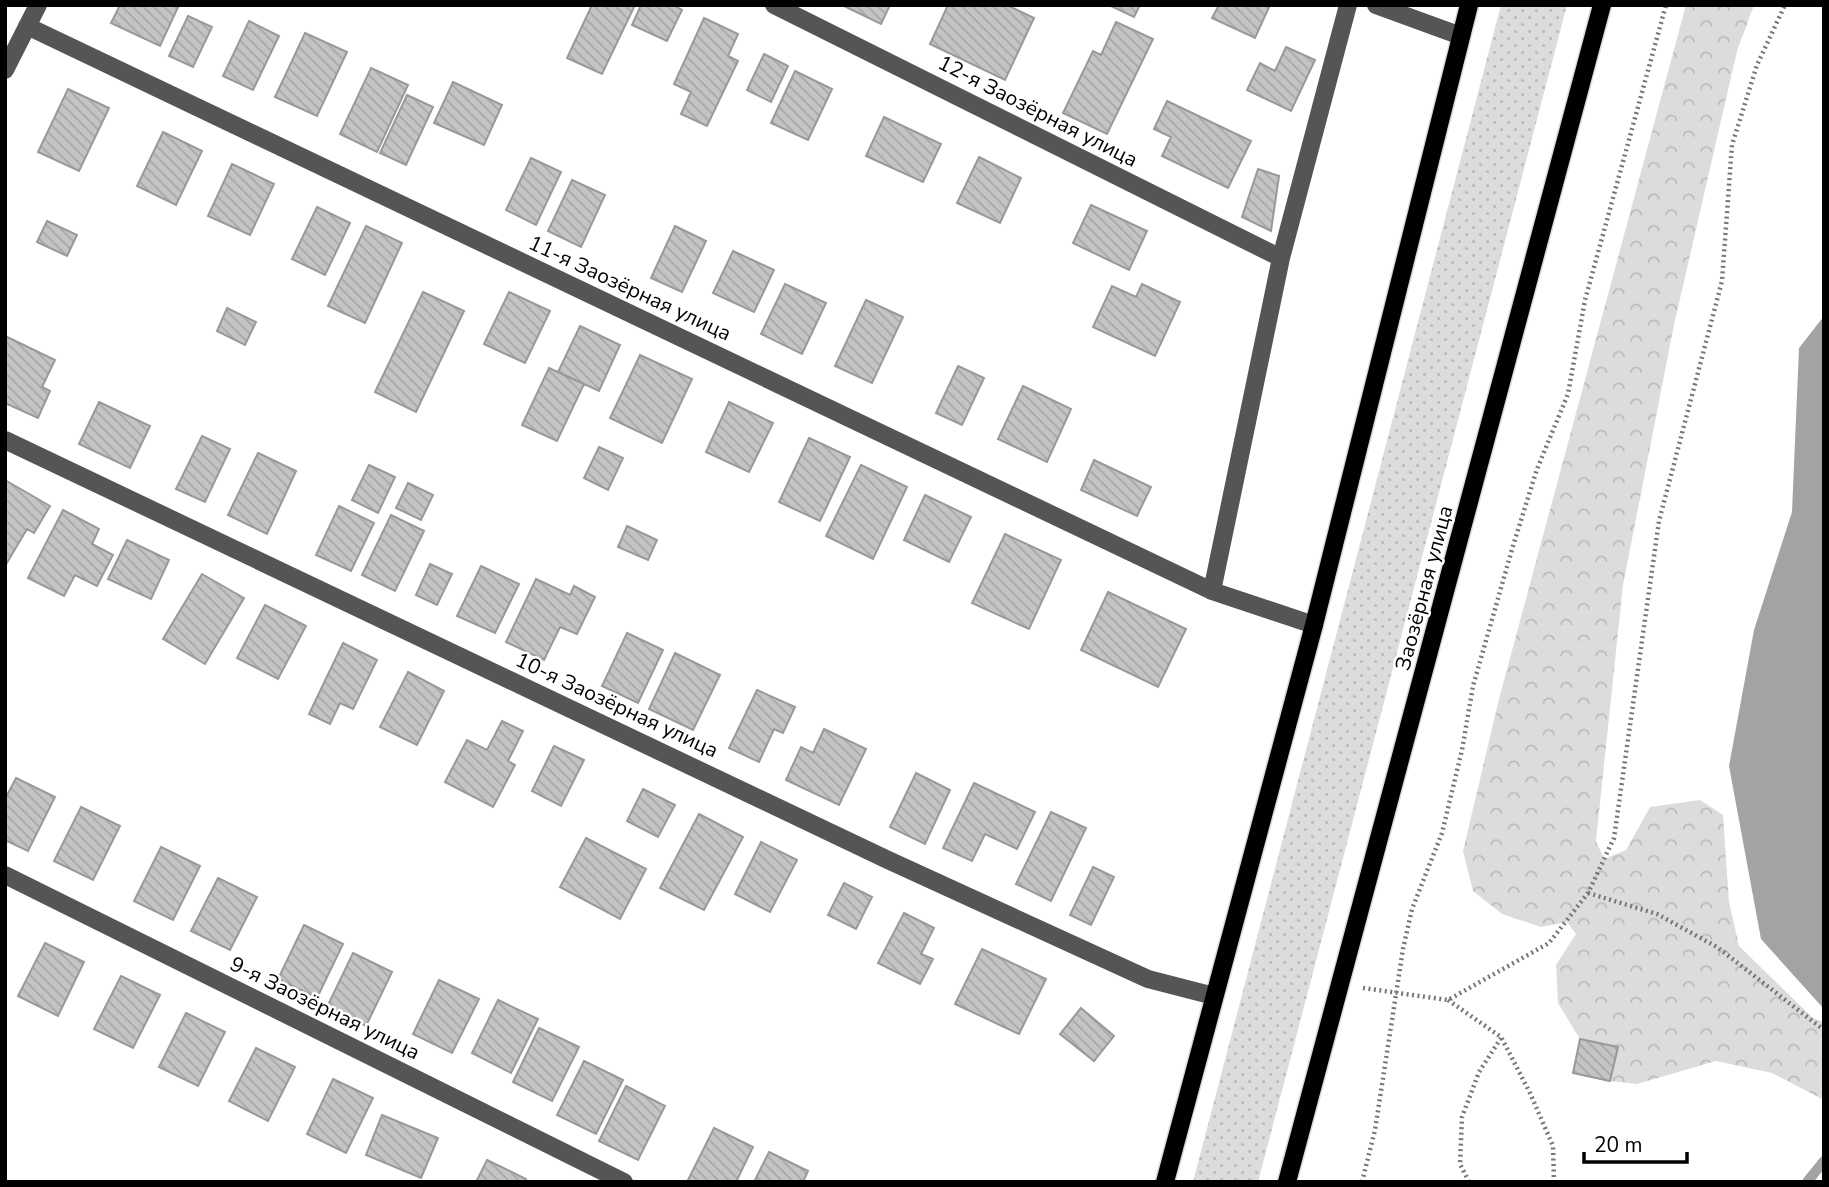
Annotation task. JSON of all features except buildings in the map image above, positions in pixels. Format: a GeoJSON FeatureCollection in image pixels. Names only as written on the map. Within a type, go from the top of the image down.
{"type":"FeatureCollection","features":[{"type":"Feature","properties":{"kind":"main road"},"geometry":{"type":"LineString","coordinates":[[1165,1182],[1314,625],[1469,5]]}},
{"type":"Feature","properties":{"kind":"main road","name":"Заозёрная улица"},"geometry":{"type":"LineString","coordinates":[[1287,1182],[1342,985],[1602,5]]}},
{"type":"Feature","properties":{"kind":"street"},"geometry":{"type":"LineString","coordinates":[[5,70],[38,5]]}},
{"type":"Feature","properties":{"kind":"street","name":"12-я Заозёрная улица"},"geometry":{"type":"LineString","coordinates":[[774,5],[1281,258]]}},
{"type":"Feature","properties":{"kind":"street"},"geometry":{"type":"LineString","coordinates":[[1212,591],[1281,258],[1348,5]]}},
{"type":"Feature","properties":{"kind":"street"},"geometry":{"type":"LineString","coordinates":[[1376,5],[1461,36]]}},
{"type":"Feature","properties":{"kind":"street","name":"11-я Заозёрная улица"},"geometry":{"type":"LineString","coordinates":[[27,26],[1212,591],[1314,625]]}},
{"type":"Feature","properties":{"kind":"street","name":"10-я Заозёрная улица"},"geometry":{"type":"LineString","coordinates":[[5,440],[888,860],[1148,978],[1214,996]]}},
{"type":"Feature","properties":{"kind":"street","name":"9-я Заозёрная улица"},"geometry":{"type":"LineString","coordinates":[[5,875],[624,1182]]}},
{"type":"Feature","properties":{"kind":"path"},"geometry":{"type":"LineString","coordinates":[[1362,1182],[1376,1130],[1403,949],[1412,909],[1442,833],[1474,686],[1513,546],[1537,469],[1567,394],[1586,300],[1666,5]]}},
{"type":"Feature","properties":{"kind":"path"},"geometry":{"type":"LineString","coordinates":[[1448,1000],[1549,943],[1588,893],[1614,838],[1659,521],[1722,281],[1732,145],[1757,65],[1785,5]]}},
{"type":"Feature","properties":{"kind":"path"},"geometry":{"type":"LineString","coordinates":[[1588,893],[1657,914],[1717,947],[1824,1030]]}},
{"type":"Feature","properties":{"kind":"path"},"geometry":{"type":"LineString","coordinates":[[1342,985],[1448,1000],[1501,1037],[1553,1146],[1555,1182]]}},
{"type":"Feature","properties":{"kind":"path"},"geometry":{"type":"LineString","coordinates":[[1469,1182],[1460,1164],[1462,1117],[1479,1072],[1501,1037]]}},
{"type":"Feature","properties":{"kind":"green space"},"geometry":{"type":"Polygon","coordinates":[[[1501,5],[1567,5],[1258,1182],[1193,1182],[1501,5]]]}},
{"type":"Feature","properties":{"kind":"green space"},"geometry":{"type":"Polygon","coordinates":[[[1686,5],[1754,5],[1737,51],[1674,325],[1623,585],[1596,841],[1604,859],[1626,850],[1650,807],[1700,800],[1723,815],[1729,902],[1739,946],[1813,1018],[1824,1022],[1824,1100],[1772,1073],[1716,1061],[1637,1084],[1610,1081],[1618,1047],[1580,1039],[1558,1003],[1556,965],[1576,934],[1567,922],[1541,927],[1502,914],[1473,891],[1463,851],[1499,699],[1686,5]]]}},
{"type":"Feature","properties":{"kind":"shaded area"},"geometry":{"type":"Polygon","coordinates":[[[1824,316],[1824,1009],[1761,939],[1729,766],[1754,630],[1792,512],[1799,348],[1824,316]]]}},
{"type":"Feature","properties":{"kind":"waterway"},"geometry":{"type":"LineString","coordinates":[[1807,1182],[1824,1161]]}}]}
